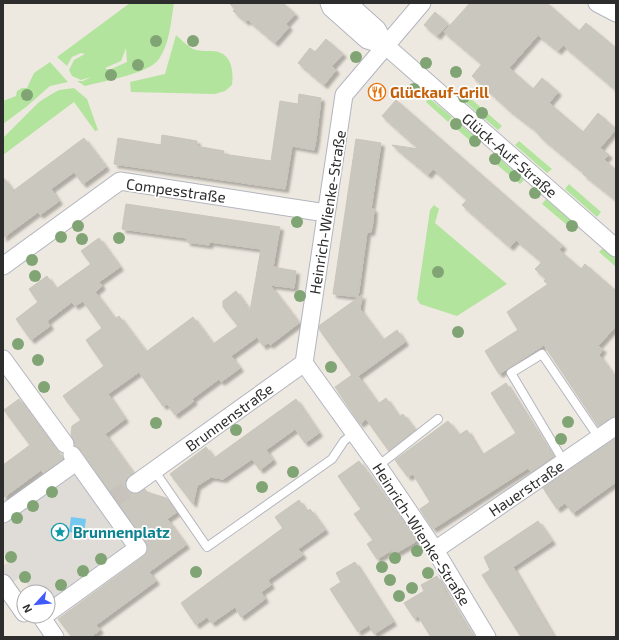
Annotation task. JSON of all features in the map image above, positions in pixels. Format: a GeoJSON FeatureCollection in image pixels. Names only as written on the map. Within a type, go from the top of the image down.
{"type":"FeatureCollection","features":[{"type":"Feature","properties":{"kind":"street","name":"Glück-Auf-Straße"},"geometry":{"type":"LineString","coordinates":[[329,3],[331,8],[367,40],[386,46]]}},
{"type":"Feature","properties":{"kind":"street","name":"Glück-Auf-Straße"},"geometry":{"type":"LineString","coordinates":[[348,3],[377,29],[386,46],[616,248]]}},
{"type":"Feature","properties":{"kind":"street","name":"Heinrich-Wienke-Straße"},"geometry":{"type":"LineString","coordinates":[[422,3],[344,95],[304,363],[378,466],[435,550],[487,637]]}},
{"type":"Feature","properties":{"kind":"street"},"geometry":{"type":"LineString","coordinates":[[596,3],[616,13]]}},
{"type":"Feature","properties":{"kind":"street","name":"Compesstraße"},"geometry":{"type":"LineString","coordinates":[[3,266],[120,181],[326,213]]}},
{"type":"Feature","properties":{"kind":"street"},"geometry":{"type":"LineString","coordinates":[[3,359],[71,454],[109,502],[138,548],[56,605]]}},
{"type":"Feature","properties":{"kind":"street","name":"Brunnenstraße"},"geometry":{"type":"LineString","coordinates":[[134,484],[304,363]]}},
{"type":"Feature","properties":{"kind":"street","name":"Hauerstraße"},"geometry":{"type":"LineString","coordinates":[[435,550],[616,426]]}},
{"type":"Feature","properties":{"kind":"street"},"geometry":{"type":"LineString","coordinates":[[3,514],[71,454]]}},
{"type":"Feature","properties":{"kind":"street"},"geometry":{"type":"LineString","coordinates":[[3,584],[16,602]]}},
{"type":"Feature","properties":{"kind":"street"},"geometry":{"type":"LineString","coordinates":[[46,624],[56,637]]}},
{"type":"Feature","properties":{"kind":"lane"},"geometry":{"type":"LineString","coordinates":[[564,462],[511,374],[542,354],[599,438]]}},
{"type":"Feature","properties":{"kind":"lane"},"geometry":{"type":"LineString","coordinates":[[378,466],[438,419]]}},
{"type":"Feature","properties":{"kind":"lane"},"geometry":{"type":"LineString","coordinates":[[154,470],[207,547],[332,459],[344,441],[354,433]]}},
{"type":"Feature","properties":{"kind":"green space"},"geometry":{"type":"Polygon","coordinates":[[[130,3],[174,3],[170,32],[166,46],[159,59],[146,69],[85,86],[77,81],[83,81],[91,77],[81,80],[72,76],[69,70],[74,60],[85,54],[81,53],[72,57],[67,66],[57,57],[130,3]],[[126,48],[121,61],[105,68],[109,70],[127,62],[126,48]]]}},
{"type":"Feature","properties":{"kind":"green space"},"geometry":{"type":"Polygon","coordinates":[[[176,35],[193,49],[223,54],[230,62],[232,67],[232,85],[225,91],[215,94],[131,92],[130,82],[165,74],[176,35]]]}},
{"type":"Feature","properties":{"kind":"green space"},"geometry":{"type":"Polygon","coordinates":[[[50,62],[68,82],[50,86],[26,107],[3,124],[3,101],[16,96],[17,91],[22,88],[27,88],[34,73],[50,62]]]}},
{"type":"Feature","properties":{"kind":"green space"},"geometry":{"type":"Polygon","coordinates":[[[74,88],[87,99],[98,130],[95,131],[74,102],[3,155],[3,138],[39,102],[59,90],[74,88]]]}},
{"type":"Feature","properties":{"kind":"green space"},"geometry":{"type":"Polygon","coordinates":[[[461,90],[502,126],[498,130],[457,95],[461,90]]]}},
{"type":"Feature","properties":{"kind":"green space"},"geometry":{"type":"Polygon","coordinates":[[[429,98],[452,117],[448,122],[426,102],[429,98]]]}},
{"type":"Feature","properties":{"kind":"green space"},"geometry":{"type":"Polygon","coordinates":[[[455,120],[479,140],[475,145],[451,124],[455,120]]]}},
{"type":"Feature","properties":{"kind":"green space"},"geometry":{"type":"Polygon","coordinates":[[[519,141],[552,169],[547,173],[515,145],[519,141]]]}},
{"type":"Feature","properties":{"kind":"green space"},"geometry":{"type":"Polygon","coordinates":[[[500,159],[524,180],[520,184],[496,164],[500,159]]]}},
{"type":"Feature","properties":{"kind":"green space"},"geometry":{"type":"Polygon","coordinates":[[[569,184],[601,212],[597,217],[565,189],[569,184]]]}},
{"type":"Feature","properties":{"kind":"green space"},"geometry":{"type":"Polygon","coordinates":[[[546,199],[578,227],[574,231],[542,204],[546,199]]]}},
{"type":"Feature","properties":{"kind":"green space"},"geometry":{"type":"Polygon","coordinates":[[[434,205],[439,209],[435,223],[507,284],[457,316],[420,304],[417,299],[430,210],[434,205]]]}},
{"type":"Feature","properties":{"kind":"green space"},"geometry":{"type":"Polygon","coordinates":[[[603,248],[616,259],[616,267],[599,252],[603,248]]]}},
{"type":"Feature","properties":{"kind":"shaded area","name":"Brunnenplatz"},"geometry":{"type":"Polygon","coordinates":[[[70,473],[76,474],[125,543],[124,549],[56,598],[56,584],[27,584],[21,576],[11,584],[3,573],[3,566],[10,561],[3,551],[3,521],[70,473]]]}},
{"type":"Feature","properties":{"kind":"water","name":"Brunnenplatz"},"geometry":{"type":"Polygon","coordinates":[[[71,517],[86,519],[84,534],[69,532],[71,517]]]}},
{"type":"Feature","properties":{"kind":"building"},"geometry":{"type":"Polygon","coordinates":[[[229,3],[283,3],[295,14],[286,24],[289,27],[275,43],[248,20],[246,22],[233,11],[235,9],[229,3]]]}},
{"type":"Feature","properties":{"kind":"building"},"geometry":{"type":"Polygon","coordinates":[[[470,3],[547,3],[579,31],[586,23],[616,48],[616,90],[563,45],[558,51],[538,35],[509,68],[533,89],[542,78],[558,92],[549,103],[583,132],[598,113],[616,129],[600,148],[609,155],[604,160],[616,170],[616,200],[583,174],[584,173],[542,138],[534,129],[508,109],[472,76],[482,64],[444,32],[470,3]]]}},
{"type":"Feature","properties":{"kind":"building"},"geometry":{"type":"Polygon","coordinates":[[[435,12],[448,24],[437,36],[424,25],[435,12]]]}},
{"type":"Feature","properties":{"kind":"building"},"geometry":{"type":"Polygon","coordinates":[[[326,39],[343,54],[332,66],[336,70],[324,85],[298,63],[310,48],[315,52],[326,39]]]}},
{"type":"Feature","properties":{"kind":"building"},"geometry":{"type":"Polygon","coordinates":[[[299,94],[321,98],[316,140],[314,150],[292,146],[285,189],[114,164],[118,138],[161,145],[162,135],[197,141],[196,146],[224,151],[223,154],[271,161],[280,101],[298,104],[299,94]]]}},
{"type":"Feature","properties":{"kind":"building"},"geometry":{"type":"Polygon","coordinates":[[[396,100],[563,246],[559,250],[581,269],[585,264],[616,291],[616,326],[598,346],[603,349],[599,355],[616,378],[616,416],[598,426],[544,345],[499,374],[485,351],[518,330],[507,312],[548,284],[544,281],[546,279],[535,269],[542,262],[516,240],[510,247],[462,205],[467,200],[433,169],[428,175],[392,145],[419,149],[382,116],[396,100]]]}},
{"type":"Feature","properties":{"kind":"building"},"geometry":{"type":"Polygon","coordinates":[[[84,138],[106,167],[83,184],[74,172],[51,189],[59,201],[40,215],[38,212],[3,238],[3,177],[13,191],[84,138]]]}},
{"type":"Feature","properties":{"kind":"building"},"geometry":{"type":"Polygon","coordinates":[[[356,139],[381,143],[371,209],[374,209],[373,221],[371,232],[367,232],[358,297],[333,294],[356,139]]]}},
{"type":"Feature","properties":{"kind":"building"},"geometry":{"type":"Polygon","coordinates":[[[126,204],[280,227],[273,267],[296,271],[294,288],[270,285],[299,323],[270,345],[268,343],[263,346],[257,337],[231,356],[240,368],[221,382],[219,379],[192,399],[194,401],[175,415],[167,404],[163,406],[139,372],[108,394],[125,419],[105,434],[133,473],[126,480],[127,489],[136,494],[145,489],[147,492],[166,498],[177,512],[167,519],[186,545],[149,572],[156,581],[96,625],[100,630],[91,637],[72,637],[58,619],[144,556],[148,547],[80,449],[75,446],[71,435],[72,426],[81,420],[63,396],[104,366],[86,340],[102,328],[83,301],[75,306],[72,302],[47,321],[50,326],[31,340],[16,319],[38,302],[29,289],[47,276],[56,289],[91,264],[81,251],[99,238],[120,267],[99,282],[102,286],[95,292],[115,319],[119,316],[146,352],[193,317],[213,344],[238,326],[223,307],[223,301],[236,291],[250,311],[261,249],[210,242],[209,245],[187,242],[187,238],[122,229],[126,204]]]}},
{"type":"Feature","properties":{"kind":"building"},"geometry":{"type":"Polygon","coordinates":[[[362,295],[360,309],[383,340],[397,330],[405,342],[358,376],[378,404],[386,398],[399,417],[403,414],[415,430],[389,451],[366,419],[360,424],[335,387],[352,375],[319,329],[320,325],[362,295]]]}},
{"type":"Feature","properties":{"kind":"building"},"geometry":{"type":"Polygon","coordinates":[[[506,383],[553,457],[531,472],[528,468],[433,529],[420,509],[430,502],[413,474],[408,477],[395,460],[448,421],[459,435],[467,430],[482,455],[516,433],[491,393],[506,383]]]}},
{"type":"Feature","properties":{"kind":"building"},"geometry":{"type":"Polygon","coordinates":[[[19,399],[63,459],[43,473],[41,470],[3,498],[3,465],[30,445],[4,410],[19,399]]]}},
{"type":"Feature","properties":{"kind":"building"},"geometry":{"type":"Polygon","coordinates":[[[296,399],[319,433],[305,443],[295,429],[266,450],[273,460],[260,470],[252,459],[223,479],[211,477],[197,486],[193,504],[170,474],[206,447],[214,458],[296,399]]]}},
{"type":"Feature","properties":{"kind":"building"},"geometry":{"type":"Polygon","coordinates":[[[616,438],[616,482],[573,513],[565,503],[557,509],[543,488],[616,438]]]}},
{"type":"Feature","properties":{"kind":"building"},"geometry":{"type":"Polygon","coordinates":[[[359,461],[416,540],[389,557],[394,549],[377,559],[367,544],[373,540],[354,514],[361,509],[338,476],[359,461]]]}},
{"type":"Feature","properties":{"kind":"building"},"geometry":{"type":"Polygon","coordinates":[[[299,500],[307,512],[310,509],[325,530],[298,549],[303,555],[268,580],[271,585],[261,592],[265,599],[241,617],[235,607],[212,623],[207,617],[196,625],[181,603],[283,528],[275,517],[299,500]]]}},
{"type":"Feature","properties":{"kind":"building"},"geometry":{"type":"Polygon","coordinates":[[[538,521],[552,541],[513,567],[554,637],[521,637],[482,575],[490,570],[484,557],[538,521]]]}},
{"type":"Feature","properties":{"kind":"building"},"geometry":{"type":"Polygon","coordinates":[[[355,562],[393,622],[374,634],[369,625],[358,632],[330,589],[341,582],[336,573],[355,562]]]}},
{"type":"Feature","properties":{"kind":"building"},"geometry":{"type":"Polygon","coordinates":[[[437,576],[473,637],[431,637],[418,616],[414,618],[404,603],[424,591],[421,585],[437,576]]]}},
{"type":"Feature","properties":{"kind":"tunnel"},"geometry":{"type":"LineString","coordinates":[[112,500],[135,484]]}},
{"type":"Feature","properties":{"kind":"place","name":"Glückauf-Grill"},"geometry":{"type":"Point","coordinates":[377,92]}},
{"type":"Feature","properties":{"kind":"place","name":"Brunnenplatz"},"geometry":{"type":"Point","coordinates":[60,532]}}]}
